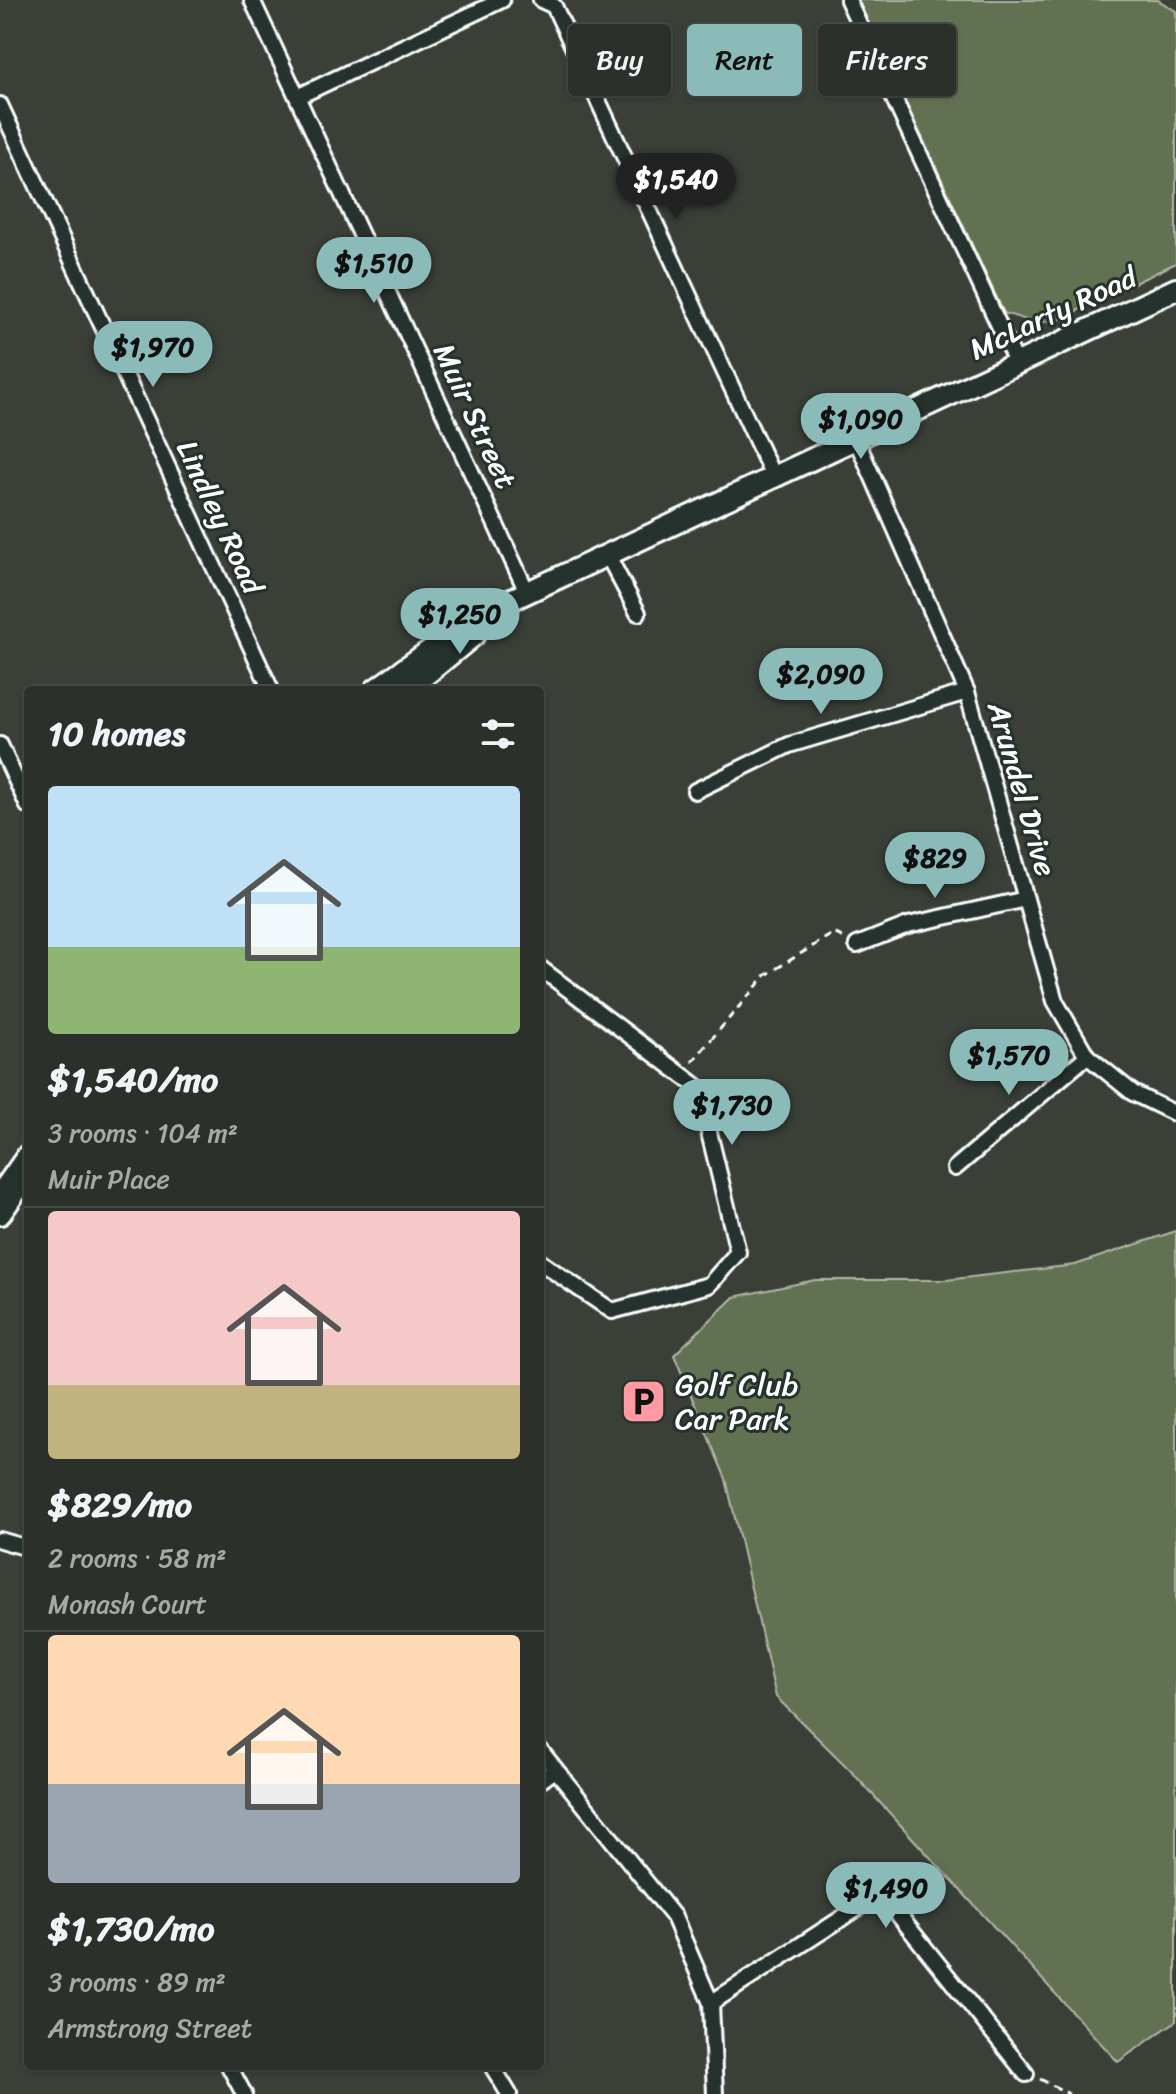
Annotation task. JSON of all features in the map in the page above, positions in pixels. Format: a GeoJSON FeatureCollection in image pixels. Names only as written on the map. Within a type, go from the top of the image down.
{"type":"FeatureCollection","features":[{"type":"Feature","properties":{"kind":"street","name":"Muir Street"},"geometry":{"type":"LineString","coordinates":[[252,0],[528,594]]}},
{"type":"Feature","properties":{"kind":"street"},"geometry":{"type":"LineString","coordinates":[[299,96],[502,0]]}},
{"type":"Feature","properties":{"kind":"street"},"geometry":{"type":"LineString","coordinates":[[541,0],[554,6],[774,478]]}},
{"type":"Feature","properties":{"kind":"street"},"geometry":{"type":"LineString","coordinates":[[848,0],[1016,362]]}},
{"type":"Feature","properties":{"kind":"street","name":"Lindley Road"},"geometry":{"type":"LineString","coordinates":[[0,105],[269,686]]}},
{"type":"Feature","properties":{"kind":"street","name":"McLarty Road"},"geometry":{"type":"LineString","coordinates":[[381,686],[481,614],[1176,289]]}},
{"type":"Feature","properties":{"kind":"street","name":"Arundel Drive"},"geometry":{"type":"LineString","coordinates":[[856,439],[967,692],[1055,1001],[1087,1056],[1133,1093],[1176,1114]]}},
{"type":"Feature","properties":{"kind":"street"},"geometry":{"type":"LineString","coordinates":[[607,554],[638,613]]}},
{"type":"Feature","properties":{"kind":"street","name":"McLarty Road"},"geometry":{"type":"LineString","coordinates":[[412,686],[528,594]]}},
{"type":"Feature","properties":{"kind":"street"},"geometry":{"type":"LineString","coordinates":[[695,791],[789,745],[967,692]]}},
{"type":"Feature","properties":{"kind":"street"},"geometry":{"type":"LineString","coordinates":[[0,745],[24,797]]}},
{"type":"Feature","properties":{"kind":"street"},"geometry":{"type":"LineString","coordinates":[[857,945],[908,925],[1026,899]]}},
{"type":"Feature","properties":{"kind":"street"},"geometry":{"type":"LineString","coordinates":[[544,971],[698,1087],[738,1252],[709,1285],[612,1311],[544,1265]]}},
{"type":"Feature","properties":{"kind":"street"},"geometry":{"type":"LineString","coordinates":[[955,1168],[1087,1056]]}},
{"type":"Feature","properties":{"kind":"street"},"geometry":{"type":"LineString","coordinates":[[0,1195],[24,1161]]}},
{"type":"Feature","properties":{"kind":"street"},"geometry":{"type":"LineString","coordinates":[[0,1214],[24,1180]]}},
{"type":"Feature","properties":{"kind":"street"},"geometry":{"type":"LineString","coordinates":[[0,1540],[24,1547]]}},
{"type":"Feature","properties":{"kind":"street"},"geometry":{"type":"LineString","coordinates":[[544,1755],[674,1917],[711,2003],[715,2094]]}},
{"type":"Feature","properties":{"kind":"street"},"geometry":{"type":"LineString","coordinates":[[544,1778],[555,1770]]}},
{"type":"Feature","properties":{"kind":"street"},"geometry":{"type":"LineString","coordinates":[[711,2003],[881,1893],[1026,2074]]}},
{"type":"Feature","properties":{"kind":"street"},"geometry":{"type":"LineString","coordinates":[[231,2070],[244,2094]]}},
{"type":"Feature","properties":{"kind":"street"},"geometry":{"type":"LineString","coordinates":[[494,2070],[509,2094]]}},
{"type":"Feature","properties":{"kind":"path"},"geometry":{"type":"LineString","coordinates":[[681,1074],[766,975],[834,933],[857,945]]}},
{"type":"Feature","properties":{"kind":"path"},"geometry":{"type":"LineString","coordinates":[[1026,2074],[1069,2094]]}},
{"type":"Feature","properties":{"kind":"green space"},"geometry":{"type":"Polygon","coordinates":[[[858,0],[1158,0],[1176,11],[1176,263],[1058,320],[1036,323],[1004,313],[903,96],[956,96],[956,24],[869,24],[858,0]]]}},
{"type":"Feature","properties":{"kind":"green space"},"geometry":{"type":"Polygon","coordinates":[[[1176,1231],[1176,2021],[1118,2062],[850,1770],[776,1697],[726,1479],[674,1355],[734,1297],[815,1280],[946,1280],[1075,1265],[1176,1231]]]}},
{"type":"Feature","properties":{"kind":"place","name":"Golf Club Car Park"},"geometry":{"type":"Point","coordinates":[644,1402]}}]}
